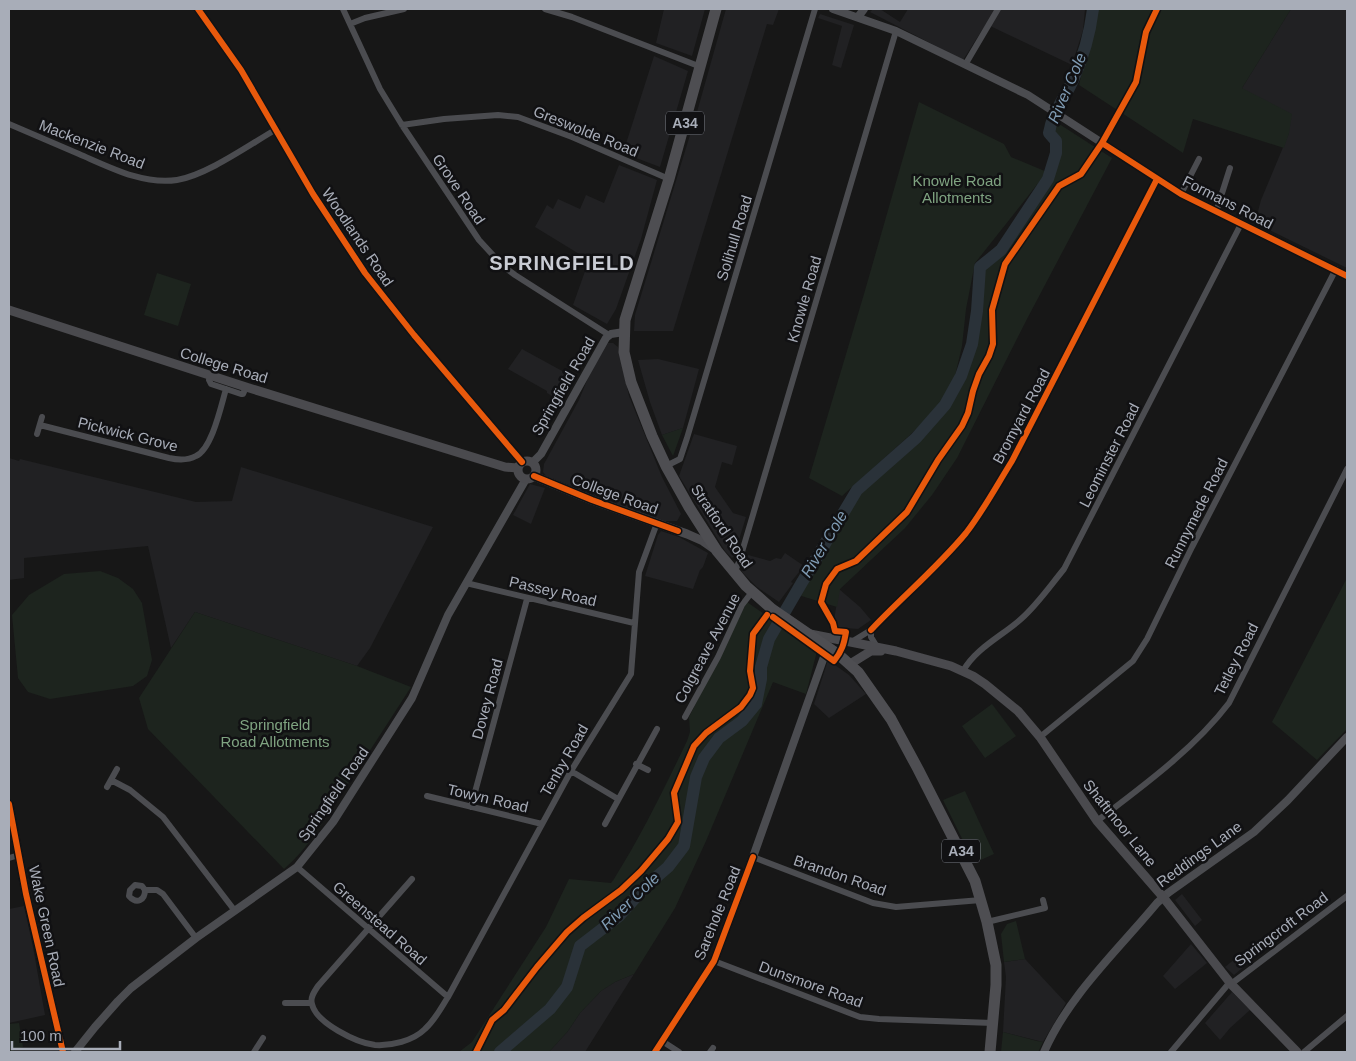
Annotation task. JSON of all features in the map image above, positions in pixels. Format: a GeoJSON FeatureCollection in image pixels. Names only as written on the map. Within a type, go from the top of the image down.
{"type":"FeatureCollection","features":[{"type":"Feature","properties":{"kind":"highway","name":"Stratford Road"},"geometry":{"type":"LineString","coordinates":[[716,9],[669,179],[625,320],[624,352],[631,382],[666,466],[717,551],[752,592],[791,623],[824,644],[858,672],[884,710],[918,769],[966,861],[975,881],[987,922],[996,964],[990,1052]]}},
{"type":"Feature","properties":{"kind":"main road","name":"College Road"},"geometry":{"type":"LineString","coordinates":[[9,310],[246,387],[505,467],[520,465]]}},
{"type":"Feature","properties":{"kind":"main road"},"geometry":{"type":"LineString","coordinates":[[528,461],[533,462],[536,470],[530,478],[519,474],[520,465],[528,461]]}},
{"type":"Feature","properties":{"kind":"main road","name":"College Road"},"geometry":{"type":"LineString","coordinates":[[530,478],[657,523],[703,541],[717,551]]}},
{"type":"Feature","properties":{"kind":"main road","name":"Shaftmoor Lane"},"geometry":{"type":"LineString","coordinates":[[806,633],[854,641],[928,658],[963,671],[985,684],[1018,711],[1040,737],[1097,821],[1163,897],[1231,983],[1297,1052]]}},
{"type":"Feature","properties":{"kind":"main road","name":"Shaftmoor Lane"},"geometry":{"type":"LineString","coordinates":[[850,664],[870,651],[896,651]]}},
{"type":"Feature","properties":{"kind":"street","name":"Woodlands Road"},"geometry":{"type":"LineString","coordinates":[[198,9],[241,70],[313,194],[365,273],[520,465]]}},
{"type":"Feature","properties":{"kind":"street","name":"Grove Road"},"geometry":{"type":"LineString","coordinates":[[343,9],[380,89],[479,240],[515,276],[609,335]]}},
{"type":"Feature","properties":{"kind":"street"},"geometry":{"type":"LineString","coordinates":[[350,24],[365,18],[404,9]]}},
{"type":"Feature","properties":{"kind":"street"},"geometry":{"type":"LineString","coordinates":[[545,9],[701,67]]}},
{"type":"Feature","properties":{"kind":"street","name":"Solihull Road"},"geometry":{"type":"LineString","coordinates":[[666,466],[680,459],[687,438],[815,9]]}},
{"type":"Feature","properties":{"kind":"street","name":"Formans Road"},"geometry":{"type":"LineString","coordinates":[[833,9],[896,31],[1028,95],[1181,194],[1347,276]]}},
{"type":"Feature","properties":{"kind":"street"},"geometry":{"type":"LineString","coordinates":[[858,17],[864,9]]}},
{"type":"Feature","properties":{"kind":"street"},"geometry":{"type":"LineString","coordinates":[[965,65],[998,9]]}},
{"type":"Feature","properties":{"kind":"street","name":"Knowle Road"},"geometry":{"type":"LineString","coordinates":[[734,573],[739,562],[896,31]]}},
{"type":"Feature","properties":{"kind":"street","name":"Greswolde Road"},"geometry":{"type":"LineString","coordinates":[[402,125],[498,114],[518,117],[572,137],[669,179]]}},
{"type":"Feature","properties":{"kind":"street","name":"Mackenzie Road"},"geometry":{"type":"LineString","coordinates":[[9,124],[116,170],[137,177],[157,180],[177,180],[199,172],[234,155],[276,130]]}},
{"type":"Feature","properties":{"kind":"street","name":"Formans Road"},"geometry":{"type":"LineString","coordinates":[[1181,194],[1199,159]]}},
{"type":"Feature","properties":{"kind":"street"},"geometry":{"type":"LineString","coordinates":[[1216,212],[1230,168]]}},
{"type":"Feature","properties":{"kind":"street","name":"Bromyard Road"},"geometry":{"type":"LineString","coordinates":[[854,641],[871,630],[946,555],[966,532],[984,506],[1012,461],[1157,179]]}},
{"type":"Feature","properties":{"kind":"street","name":"Leominster Road"},"geometry":{"type":"LineString","coordinates":[[963,671],[973,657],[1020,620],[1064,569],[1241,224]]}},
{"type":"Feature","properties":{"kind":"street","name":"Runnymede Road"},"geometry":{"type":"LineString","coordinates":[[1040,737],[1133,661],[1138,654],[1336,269]]}},
{"type":"Feature","properties":{"kind":"street","name":"Springfield Road"},"geometry":{"type":"LineString","coordinates":[[533,462],[541,454],[609,335],[624,332]]}},
{"type":"Feature","properties":{"kind":"street"},"geometry":{"type":"LineString","coordinates":[[210,375],[209,383],[226,389],[243,394],[246,387]]}},
{"type":"Feature","properties":{"kind":"street","name":"Pickwick Grove"},"geometry":{"type":"LineString","coordinates":[[40,425],[169,458],[189,459],[200,454],[208,443],[226,389]]}},
{"type":"Feature","properties":{"kind":"street"},"geometry":{"type":"LineString","coordinates":[[37,434],[42,416]]}},
{"type":"Feature","properties":{"kind":"street","name":"Tetley Road"},"geometry":{"type":"LineString","coordinates":[[1097,821],[1130,797],[1163,768],[1215,721],[1229,703],[1347,469]]}},
{"type":"Feature","properties":{"kind":"street","name":"Springfield Road"},"geometry":{"type":"LineString","coordinates":[[75,1052],[131,988],[196,938],[297,867],[333,822],[412,698],[437,638],[466,583],[530,478]]}},
{"type":"Feature","properties":{"kind":"street","name":"Tenby Road"},"geometry":{"type":"LineString","coordinates":[[312,1003],[318,1016],[350,1039],[385,1045],[408,1039],[425,1030],[436,1017],[571,771],[631,674],[639,572],[657,523]]}},
{"type":"Feature","properties":{"kind":"street","name":"Passey Road"},"geometry":{"type":"LineString","coordinates":[[466,583],[634,623]]}},
{"type":"Feature","properties":{"kind":"street","name":"Colgreave Avenue"},"geometry":{"type":"LineString","coordinates":[[685,717],[718,657],[742,605],[752,592]]}},
{"type":"Feature","properties":{"kind":"street","name":"Dovey Road"},"geometry":{"type":"LineString","coordinates":[[471,807],[527,599]]}},
{"type":"Feature","properties":{"kind":"street"},"geometry":{"type":"LineString","coordinates":[[871,630],[871,637],[877,647]]}},
{"type":"Feature","properties":{"kind":"street","name":"Sarehole Road"},"geometry":{"type":"LineString","coordinates":[[655,1052],[714,961],[825,654],[824,644]]}},
{"type":"Feature","properties":{"kind":"street"},"geometry":{"type":"LineString","coordinates":[[604,824],[657,729]]}},
{"type":"Feature","properties":{"kind":"street","name":"Reddings Lane"},"geometry":{"type":"LineString","coordinates":[[1044,1052],[1056,1028],[1085,988],[1163,897],[1254,832],[1288,800],[1347,737]]}},
{"type":"Feature","properties":{"kind":"street"},"geometry":{"type":"LineString","coordinates":[[636,764],[648,770]]}},
{"type":"Feature","properties":{"kind":"street"},"geometry":{"type":"LineString","coordinates":[[107,787],[117,769]]}},
{"type":"Feature","properties":{"kind":"street"},"geometry":{"type":"LineString","coordinates":[[571,771],[618,799]]}},
{"type":"Feature","properties":{"kind":"street"},"geometry":{"type":"LineString","coordinates":[[111,780],[130,790],[163,817],[235,911]]}},
{"type":"Feature","properties":{"kind":"street","name":"Towyn Road"},"geometry":{"type":"LineString","coordinates":[[427,796],[542,824]]}},
{"type":"Feature","properties":{"kind":"street","name":"Wake Green Road"},"geometry":{"type":"LineString","coordinates":[[9,804],[26,894],[63,1052]]}},
{"type":"Feature","properties":{"kind":"street"},"geometry":{"type":"LineString","coordinates":[[9,858],[19,856]]}},
{"type":"Feature","properties":{"kind":"street","name":"Brandon Road"},"geometry":{"type":"LineString","coordinates":[[753,857],[873,903],[896,907],[980,900]]}},
{"type":"Feature","properties":{"kind":"street","name":"Greenstead Road"},"geometry":{"type":"LineString","coordinates":[[297,867],[448,997]]}},
{"type":"Feature","properties":{"kind":"street"},"geometry":{"type":"LineString","coordinates":[[285,1003],[312,1003],[314,991],[412,879]]}},
{"type":"Feature","properties":{"kind":"street"},"geometry":{"type":"LineString","coordinates":[[145,890],[157,890],[163,894],[196,938]]}},
{"type":"Feature","properties":{"kind":"street","name":"Springcroft Road"},"geometry":{"type":"LineString","coordinates":[[1171,1052],[1231,983],[1347,896]]}},
{"type":"Feature","properties":{"kind":"street"},"geometry":{"type":"LineString","coordinates":[[987,922],[1045,908],[1043,900]]}},
{"type":"Feature","properties":{"kind":"street","name":"Dunsmore Road"},"geometry":{"type":"LineString","coordinates":[[714,961],[860,1017],[993,1023]]}},
{"type":"Feature","properties":{"kind":"street"},"geometry":{"type":"LineString","coordinates":[[1304,1052],[1347,1016]]}},
{"type":"Feature","properties":{"kind":"street"},"geometry":{"type":"LineString","coordinates":[[254,1052],[263,1038]]}},
{"type":"Feature","properties":{"kind":"street"},"geometry":{"type":"LineString","coordinates":[[662,1041],[679,1052]]}},
{"type":"Feature","properties":{"kind":"shaded area"},"geometry":{"type":"Polygon","coordinates":[[[664,9],[705,9],[692,56],[656,43],[664,9]]]}},
{"type":"Feature","properties":{"kind":"shaded area"},"geometry":{"type":"Polygon","coordinates":[[[726,9],[779,9],[773,25],[767,24],[673,331],[634,331],[635,315],[697,112],[726,9]]]}},
{"type":"Feature","properties":{"kind":"shaded area"},"geometry":{"type":"Polygon","coordinates":[[[873,9],[880,9],[900,22],[908,9],[1085,9],[1083,30],[1072,65],[986,24],[963,60],[870,12],[873,9]]]}},
{"type":"Feature","properties":{"kind":"shaded area"},"geometry":{"type":"Polygon","coordinates":[[[1291,9],[1347,9],[1347,268],[1255,223],[1261,200],[1289,133],[1242,88],[1291,9]]]}},
{"type":"Feature","properties":{"kind":"shaded area"},"geometry":{"type":"Polygon","coordinates":[[[820,14],[854,25],[841,68],[832,65],[842,26],[818,18],[820,14]]]}},
{"type":"Feature","properties":{"kind":"shaded area"},"geometry":{"type":"Polygon","coordinates":[[[654,56],[688,71],[660,167],[623,153],[654,56]]]}},
{"type":"Feature","properties":{"kind":"shaded area"},"geometry":{"type":"Polygon","coordinates":[[[619,165],[657,180],[641,239],[616,309],[607,324],[573,305],[589,260],[535,227],[547,205],[553,209],[558,199],[580,209],[586,195],[604,203],[619,165]]]}},
{"type":"Feature","properties":{"kind":"shaded area"},"geometry":{"type":"Polygon","coordinates":[[[608,343],[613,343],[618,347],[629,396],[662,477],[681,514],[677,521],[660,521],[546,476],[543,472],[544,464],[579,400],[590,373],[608,343]]]}},
{"type":"Feature","properties":{"kind":"shaded area"},"geometry":{"type":"Polygon","coordinates":[[[522,349],[575,378],[562,402],[547,393],[547,391],[508,369],[522,349]]]}},
{"type":"Feature","properties":{"kind":"shaded area"},"geometry":{"type":"Polygon","coordinates":[[[658,359],[699,369],[683,428],[662,435],[638,360],[658,359]]]}},
{"type":"Feature","properties":{"kind":"shaded area"},"geometry":{"type":"Polygon","coordinates":[[[694,434],[737,446],[732,465],[722,462],[715,487],[733,513],[746,517],[732,558],[725,551],[679,476],[694,434]]]}},
{"type":"Feature","properties":{"kind":"shaded area"},"geometry":{"type":"Polygon","coordinates":[[[9,458],[19,461],[20,459],[196,502],[232,501],[241,467],[433,527],[370,648],[357,666],[195,612],[171,648],[148,546],[24,558],[24,578],[9,580],[9,458]]]}},
{"type":"Feature","properties":{"kind":"shaded area"},"geometry":{"type":"Polygon","coordinates":[[[530,484],[545,488],[531,524],[513,515],[530,484]]]}},
{"type":"Feature","properties":{"kind":"shaded area"},"geometry":{"type":"Polygon","coordinates":[[[661,531],[679,537],[708,553],[693,589],[645,576],[661,531]]]}},
{"type":"Feature","properties":{"kind":"shaded area"},"geometry":{"type":"Polygon","coordinates":[[[785,553],[804,566],[791,582],[793,583],[779,602],[757,587],[742,572],[748,555],[770,561],[776,558],[781,559],[785,553]]]}},
{"type":"Feature","properties":{"kind":"shaded area"},"geometry":{"type":"Polygon","coordinates":[[[839,589],[860,607],[871,620],[858,629],[833,627],[839,589]]]}},
{"type":"Feature","properties":{"kind":"shaded area"},"geometry":{"type":"Polygon","coordinates":[[[828,660],[849,675],[866,694],[829,718],[814,704],[828,660]]]}},
{"type":"Feature","properties":{"kind":"shaded area"},"geometry":{"type":"Polygon","coordinates":[[[1182,894],[1202,920],[1195,926],[1175,900],[1182,894]]]}},
{"type":"Feature","properties":{"kind":"shaded area"},"geometry":{"type":"Polygon","coordinates":[[[24,906],[45,1015],[9,1023],[9,909],[24,906]]]}},
{"type":"Feature","properties":{"kind":"shaded area"},"geometry":{"type":"Polygon","coordinates":[[[1258,940],[1265,949],[1234,975],[1225,967],[1258,940]]]}},
{"type":"Feature","properties":{"kind":"shaded area"},"geometry":{"type":"Polygon","coordinates":[[[1191,944],[1207,963],[1175,989],[1163,976],[1191,944]]]}},
{"type":"Feature","properties":{"kind":"shaded area"},"geometry":{"type":"Polygon","coordinates":[[[1025,959],[1066,1003],[1043,1042],[1003,1032],[1006,977],[1004,962],[1025,959]]]}},
{"type":"Feature","properties":{"kind":"shaded area"},"geometry":{"type":"Polygon","coordinates":[[[634,974],[585,1052],[549,1052],[568,1031],[580,1013],[601,991],[615,982],[634,974]]]}},
{"type":"Feature","properties":{"kind":"shaded area"},"geometry":{"type":"Polygon","coordinates":[[[1232,992],[1250,1010],[1220,1040],[1205,1023],[1232,992]]]}},
{"type":"Feature","properties":{"kind":"green space"},"geometry":{"type":"Polygon","coordinates":[[[1094,9],[1291,9],[1242,88],[1292,114],[1284,148],[1193,119],[1183,153],[1079,85],[1091,34],[1094,9]]]}},
{"type":"Feature","properties":{"kind":"green space","name":"Knowle Road Allotments"},"geometry":{"type":"Polygon","coordinates":[[[919,102],[1004,144],[1011,157],[1047,172],[975,263],[966,309],[962,346],[955,376],[941,404],[910,435],[842,496],[809,478],[919,102]]]}},
{"type":"Feature","properties":{"kind":"green space"},"geometry":{"type":"Polygon","coordinates":[[[1051,121],[1056,122],[1112,158],[1027,319],[957,458],[932,495],[905,528],[840,589],[837,607],[795,594],[857,490],[916,438],[945,405],[961,376],[972,344],[977,311],[980,267],[1001,250],[1048,179],[1056,153],[1056,141],[1049,133],[1051,121]]]}},
{"type":"Feature","properties":{"kind":"green space"},"geometry":{"type":"Polygon","coordinates":[[[157,273],[191,284],[178,326],[144,315],[157,273]]]}},
{"type":"Feature","properties":{"kind":"green space"},"geometry":{"type":"Polygon","coordinates":[[[683,428],[673,456],[662,435],[683,428]]]}},
{"type":"Feature","properties":{"kind":"green space"},"geometry":{"type":"Polygon","coordinates":[[[100,571],[118,578],[133,589],[142,603],[152,660],[147,676],[133,686],[50,699],[28,692],[18,678],[12,615],[29,595],[64,574],[100,571]]]}},
{"type":"Feature","properties":{"kind":"green space"},"geometry":{"type":"Polygon","coordinates":[[[1347,578],[1347,729],[1317,760],[1272,722],[1347,578]]]}},
{"type":"Feature","properties":{"kind":"green space"},"geometry":{"type":"Polygon","coordinates":[[[747,602],[817,651],[806,694],[773,682],[706,841],[675,908],[634,974],[615,982],[601,991],[580,1013],[568,1031],[549,1052],[459,1052],[472,1042],[546,927],[569,879],[611,883],[614,879],[661,794],[687,741],[690,732],[689,717],[747,602]]]}},
{"type":"Feature","properties":{"kind":"green space","name":"Springfield Road Allotments"},"geometry":{"type":"Polygon","coordinates":[[[195,612],[357,666],[411,687],[316,833],[284,869],[148,729],[139,698],[195,612]]]}},
{"type":"Feature","properties":{"kind":"green space"},"geometry":{"type":"Polygon","coordinates":[[[992,704],[1016,736],[985,758],[962,726],[992,704]]]}},
{"type":"Feature","properties":{"kind":"green space"},"geometry":{"type":"Polygon","coordinates":[[[965,791],[994,854],[974,863],[943,800],[965,791]]]}},
{"type":"Feature","properties":{"kind":"green space"},"geometry":{"type":"Polygon","coordinates":[[[1016,921],[1025,959],[1004,962],[1001,934],[1007,924],[1016,921]]]}},
{"type":"Feature","properties":{"kind":"green space"},"geometry":{"type":"Polygon","coordinates":[[[19,1023],[23,1047],[9,1052],[9,1024],[19,1023]]]}},
{"type":"Feature","properties":{"kind":"green space"},"geometry":{"type":"Polygon","coordinates":[[[1003,1032],[1043,1042],[1038,1052],[1001,1052],[1003,1032]]]}},
{"type":"Feature","properties":{"kind":"waterway","name":"River Cole"},"geometry":{"type":"LineString","coordinates":[[500,1052],[550,1009],[567,987],[580,946],[619,916],[646,886],[668,867],[684,846],[696,777],[704,758],[719,738],[742,721],[756,704],[761,679],[761,667],[769,639],[801,584],[857,490],[916,438],[945,405],[961,376],[972,344],[977,311],[980,267],[1001,250],[1048,179],[1056,153],[1056,141],[1049,133],[1056,112],[1070,87],[1080,63],[1093,9]]}},
{"type":"Feature","properties":{"kind":"cycle path"},"geometry":{"type":"LineString","coordinates":[[198,9],[241,70],[313,194],[365,273],[414,335],[522,462]]}},
{"type":"Feature","properties":{"kind":"cycle path"},"geometry":{"type":"LineString","coordinates":[[773,617],[834,661],[839,654],[846,632],[835,631],[833,623],[821,602],[826,584],[837,569],[856,561],[907,512],[938,460],[962,426],[968,413],[979,374],[993,344],[992,310],[1005,264],[1059,186],[1081,174],[1102,143],[1136,82],[1146,32],[1157,9]]}},
{"type":"Feature","properties":{"kind":"cycle path"},"geometry":{"type":"LineString","coordinates":[[1102,143],[1181,194],[1347,276]]}},
{"type":"Feature","properties":{"kind":"cycle path"},"geometry":{"type":"LineString","coordinates":[[871,630],[955,546],[984,507],[1012,461],[1157,179]]}},
{"type":"Feature","properties":{"kind":"cycle path"},"geometry":{"type":"LineString","coordinates":[[534,476],[592,500],[678,531]]}},
{"type":"Feature","properties":{"kind":"cycle path"},"geometry":{"type":"LineString","coordinates":[[476,1052],[492,1020],[504,1010],[567,932],[621,890],[641,871],[668,839],[678,822],[674,793],[694,746],[706,733],[741,707],[750,695],[753,688],[750,671],[753,634],[767,615]]}},
{"type":"Feature","properties":{"kind":"cycle path"},"geometry":{"type":"LineString","coordinates":[[9,804],[26,894],[63,1052]]}},
{"type":"Feature","properties":{"kind":"cycle path"},"geometry":{"type":"LineString","coordinates":[[655,1052],[714,961],[753,857]]}},
{"type":"Feature","properties":{"kind":"district","name":"SPRINGFIELD"},"geometry":{"type":"Point","coordinates":[562,263]}}]}
